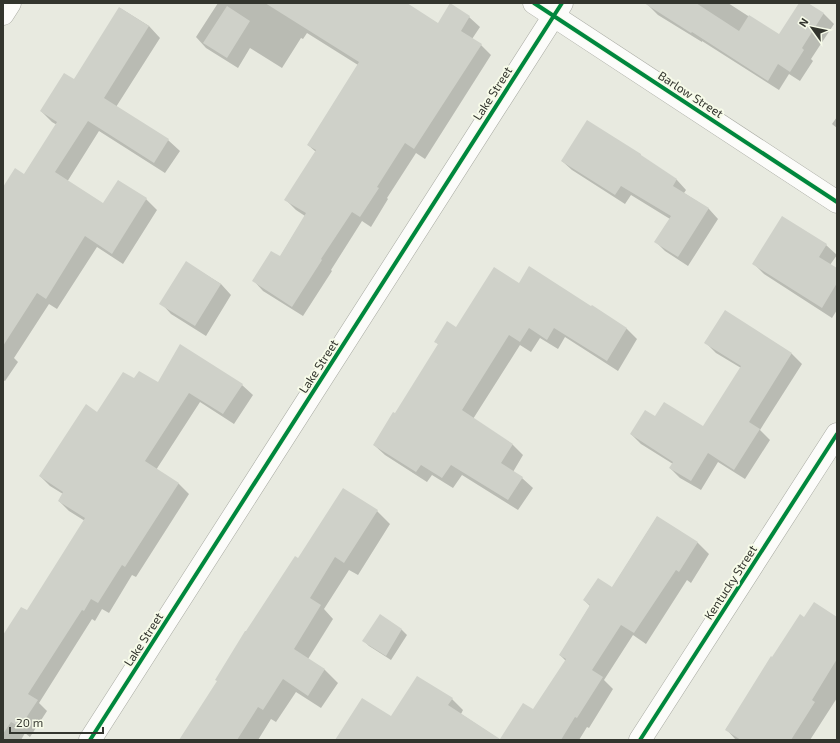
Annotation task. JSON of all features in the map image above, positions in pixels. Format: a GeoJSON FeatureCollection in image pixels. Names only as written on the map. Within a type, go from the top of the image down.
{"type":"FeatureCollection","features":[{"type":"Feature","properties":{"kind":"street","name":"Barlow Street"},"geometry":{"type":"LineString","coordinates":[[534,3],[558,10],[837,202]]}},
{"type":"Feature","properties":{"kind":"street","name":"Lake Street"},"geometry":{"type":"LineString","coordinates":[[90,740],[558,10]]}},
{"type":"Feature","properties":{"kind":"street","name":"Kentucky Street"},"geometry":{"type":"LineString","coordinates":[[640,740],[837,434]]}},
{"type":"Feature","properties":{"kind":"building"},"geometry":{"type":"Polygon","coordinates":[[[265,3],[407,3],[438,23],[450,3],[470,16],[461,31],[482,44],[414,149],[405,143],[360,217],[352,212],[292,307],[252,281],[271,251],[280,256],[306,213],[284,200],[316,150],[307,145],[359,62],[265,3]]]}},
{"type":"Feature","properties":{"kind":"building"},"geometry":{"type":"Polygon","coordinates":[[[644,3],[696,3],[739,31],[749,15],[779,34],[799,3],[808,3],[824,13],[802,48],[804,50],[790,72],[778,64],[768,81],[644,3]]]}},
{"type":"Feature","properties":{"kind":"building"},"geometry":{"type":"Polygon","coordinates":[[[227,6],[250,21],[227,58],[203,43],[227,6]]]}},
{"type":"Feature","properties":{"kind":"building"},"geometry":{"type":"Polygon","coordinates":[[[119,7],[149,26],[104,98],[169,139],[154,163],[88,121],[55,172],[103,203],[118,180],[147,198],[112,254],[85,236],[46,299],[37,293],[3,346],[3,187],[15,168],[24,174],[57,122],[40,111],[64,73],[74,79],[119,7]]]}},
{"type":"Feature","properties":{"kind":"building"},"geometry":{"type":"Polygon","coordinates":[[[587,120],[677,179],[673,186],[709,208],[678,257],[654,242],[671,216],[621,186],[615,195],[561,161],[587,120]]]}},
{"type":"Feature","properties":{"kind":"building"},"geometry":{"type":"Polygon","coordinates":[[[782,216],[827,244],[819,257],[837,268],[837,283],[822,308],[752,264],[782,216]]]}},
{"type":"Feature","properties":{"kind":"building"},"geometry":{"type":"Polygon","coordinates":[[[186,261],[221,284],[195,326],[159,304],[186,261]]]}},
{"type":"Feature","properties":{"kind":"building"},"geometry":{"type":"Polygon","coordinates":[[[529,266],[627,328],[607,361],[554,328],[547,340],[529,328],[520,342],[509,335],[462,410],[513,444],[501,463],[523,477],[508,500],[451,465],[442,478],[421,465],[416,472],[373,445],[438,344],[434,342],[447,321],[456,327],[494,267],[519,283],[529,266]]]}},
{"type":"Feature","properties":{"kind":"building"},"geometry":{"type":"Polygon","coordinates":[[[725,310],[792,353],[749,422],[760,429],[734,470],[708,453],[691,481],[669,468],[673,462],[630,434],[645,410],[655,416],[664,402],[703,426],[741,366],[704,343],[725,310]]]}},
{"type":"Feature","properties":{"kind":"building"},"geometry":{"type":"Polygon","coordinates":[[[180,344],[243,384],[223,414],[189,393],[145,461],[179,483],[125,567],[122,565],[98,603],[91,599],[84,611],[82,610],[28,694],[38,700],[20,727],[11,722],[3,734],[3,635],[21,607],[27,610],[85,518],[58,501],[63,492],[39,476],[86,404],[97,412],[123,372],[134,378],[139,371],[158,382],[180,344]]]}},
{"type":"Feature","properties":{"kind":"building"},"geometry":{"type":"Polygon","coordinates":[[[343,488],[378,510],[344,563],[335,557],[310,598],[321,605],[294,649],[325,669],[308,696],[283,679],[263,710],[258,707],[237,740],[179,740],[217,681],[215,680],[245,631],[295,556],[298,558],[343,488]]]}},
{"type":"Feature","properties":{"kind":"building"},"geometry":{"type":"Polygon","coordinates":[[[657,516],[698,542],[679,572],[676,570],[634,633],[621,625],[592,670],[603,677],[561,740],[335,740],[362,698],[391,716],[417,676],[453,698],[448,705],[500,739],[523,703],[533,709],[566,659],[559,655],[590,605],[583,600],[598,578],[612,587],[657,516]]]}},
{"type":"Feature","properties":{"kind":"building"},"geometry":{"type":"Polygon","coordinates":[[[814,602],[837,617],[837,659],[812,700],[815,702],[791,740],[741,740],[725,730],[771,656],[772,657],[800,614],[804,617],[814,602]]]}},
{"type":"Feature","properties":{"kind":"building"},"geometry":{"type":"Polygon","coordinates":[[[380,614],[402,629],[386,656],[362,641],[380,614]]]}},
{"type":"Feature","properties":{"kind":"cycle path"},"geometry":{"type":"LineString","coordinates":[[534,3],[837,202]]}},
{"type":"Feature","properties":{"kind":"cycle path"},"geometry":{"type":"LineString","coordinates":[[90,740],[562,3]]}},
{"type":"Feature","properties":{"kind":"cycle path"},"geometry":{"type":"LineString","coordinates":[[640,740],[837,434]]}}]}
